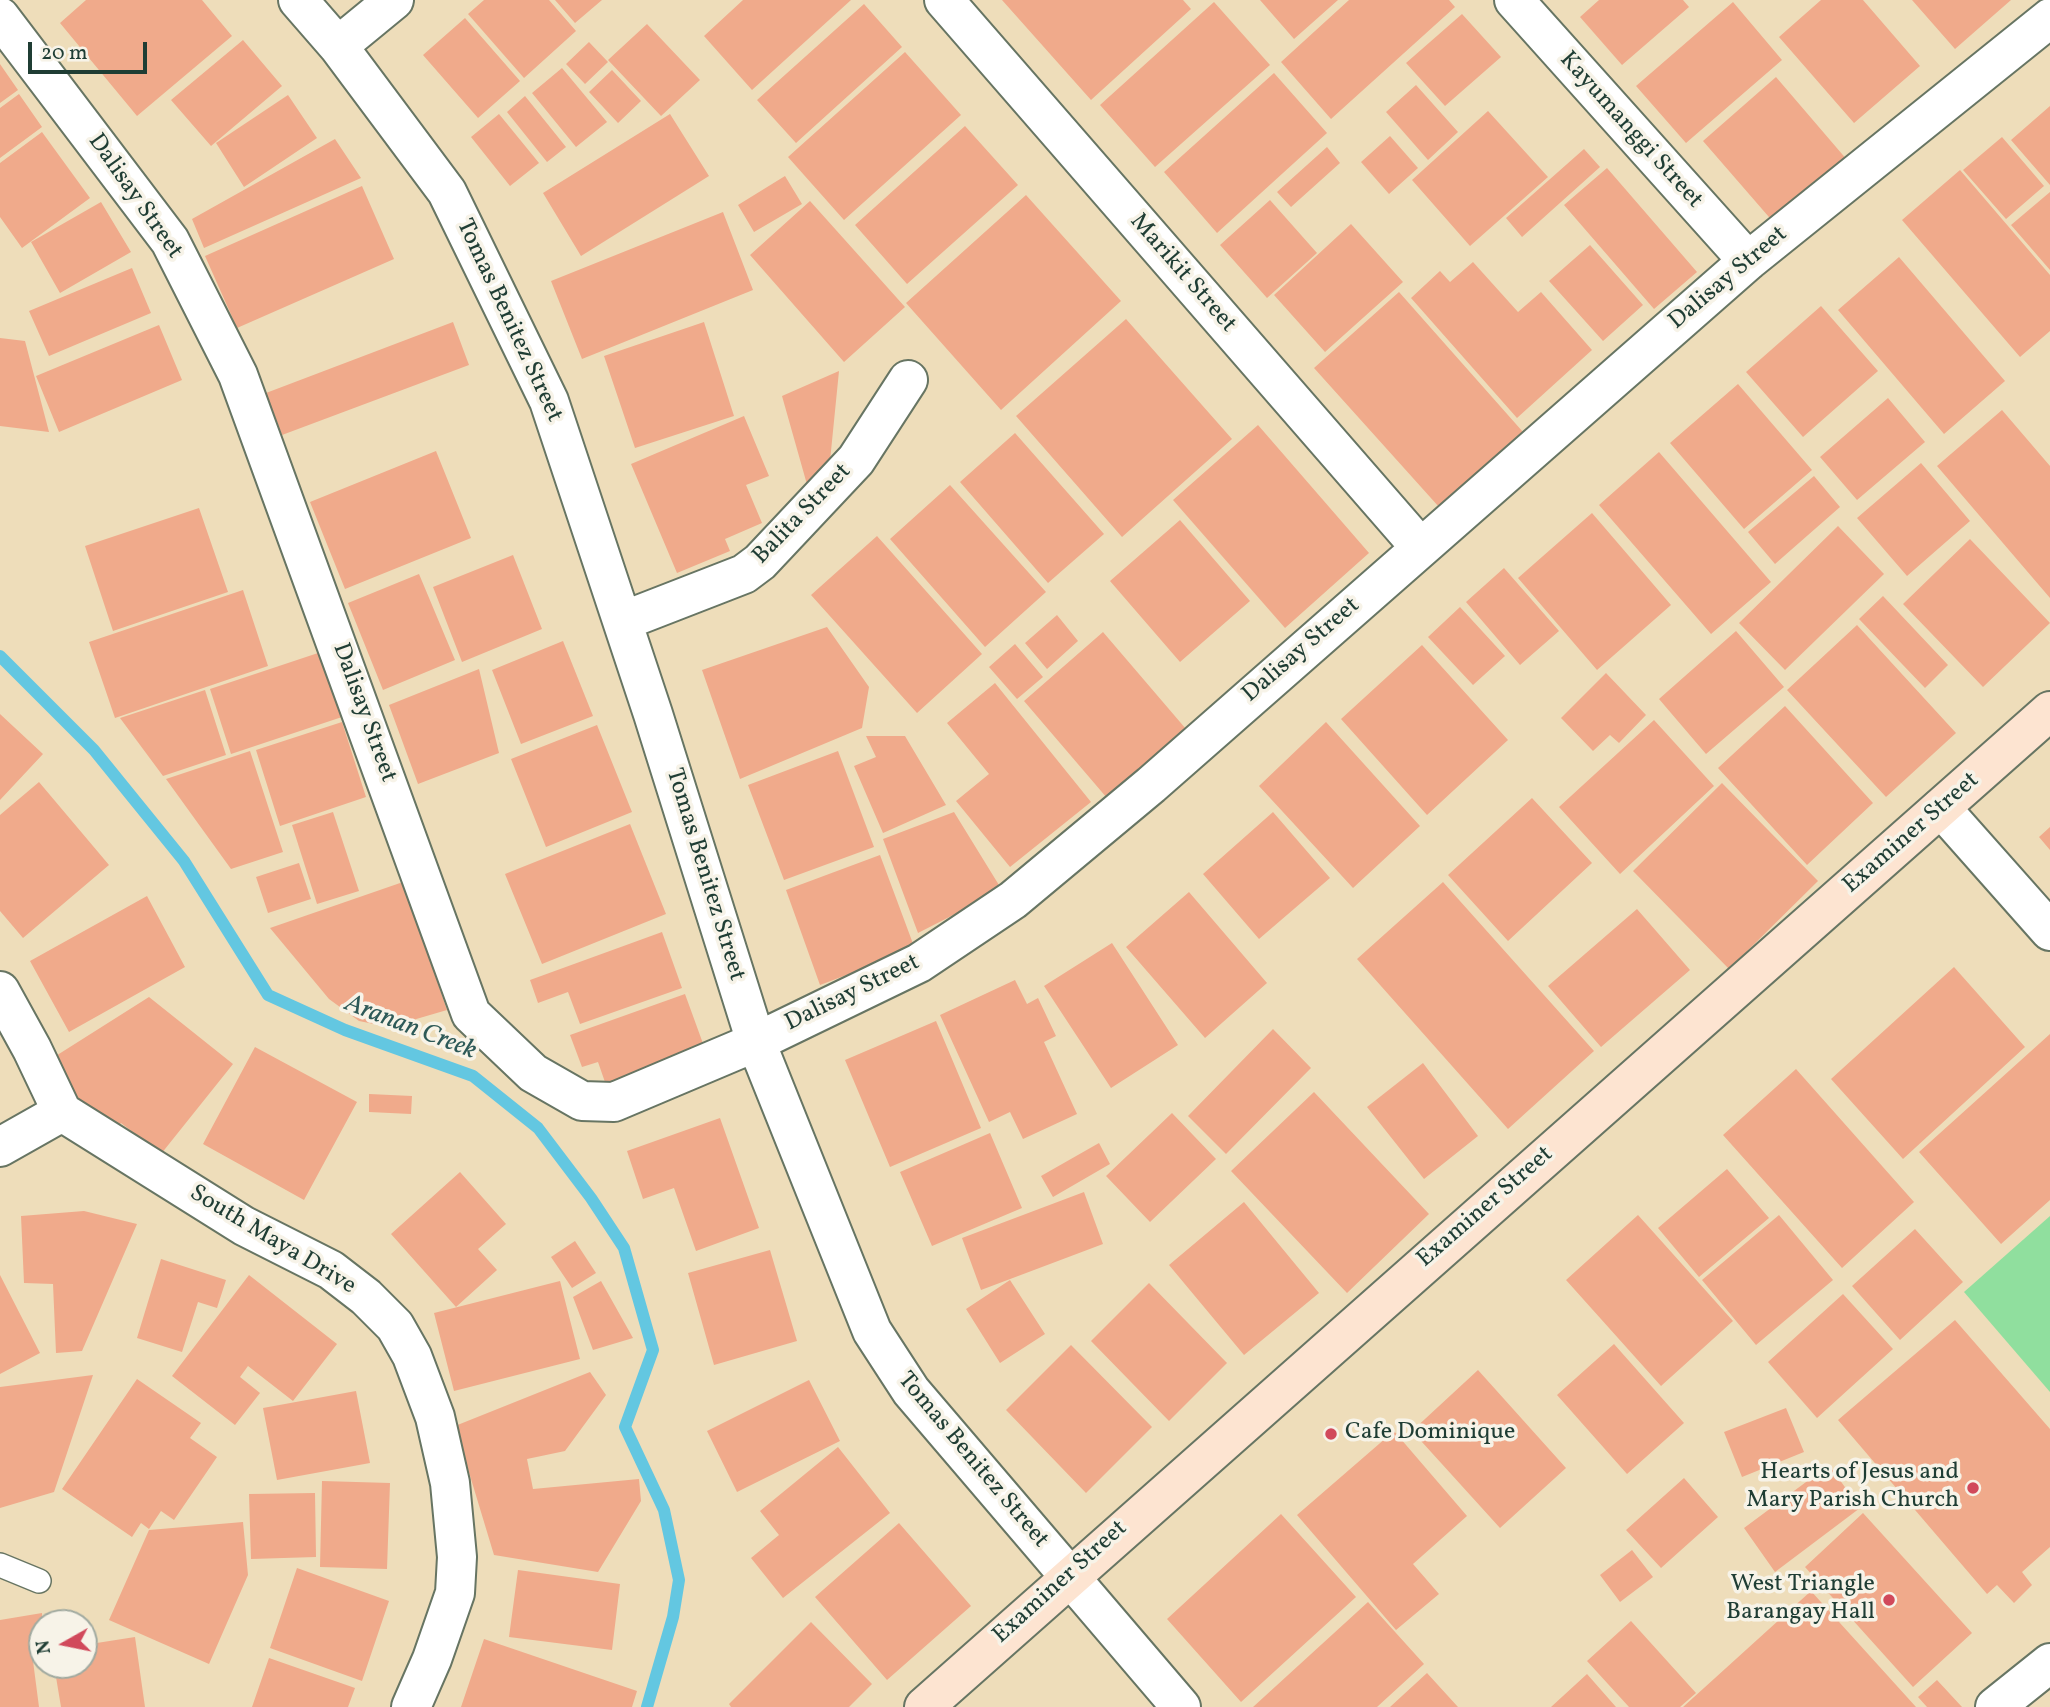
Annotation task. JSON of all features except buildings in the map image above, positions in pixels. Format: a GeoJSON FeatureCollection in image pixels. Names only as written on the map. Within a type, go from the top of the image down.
{"type":"FeatureCollection","features":[{"type":"Feature","properties":{"kind":"street","name":"Tomas Benitez Street"},"geometry":{"type":"LineString","coordinates":[[298,0],[338,46],[447,192],[549,401],[623,621],[756,1042],[872,1331],[911,1391],[1181,1707]]}},
{"type":"Feature","properties":{"kind":"street"},"geometry":{"type":"LineString","coordinates":[[338,46],[394,0]]}},
{"type":"Feature","properties":{"kind":"street","name":"Marikit Street"},"geometry":{"type":"LineString","coordinates":[[944,0],[1420,547]]}},
{"type":"Feature","properties":{"kind":"street","name":"Kayumanggi Street"},"geometry":{"type":"LineString","coordinates":[[1514,0],[1748,261]]}},
{"type":"Feature","properties":{"kind":"street","name":"Dalisay Street"},"geometry":{"type":"LineString","coordinates":[[0,17],[170,242],[232,363],[368,726],[471,1014],[533,1073],[582,1101],[614,1102],[756,1042],[919,963],[1013,900],[1151,785],[1748,261],[2050,18]]}},
{"type":"Feature","properties":{"kind":"street","name":"Balita Street"},"geometry":{"type":"LineString","coordinates":[[623,621],[744,574],[760,562],[856,460],[908,380]]}},
{"type":"Feature","properties":{"kind":"street","name":"Examiner Street"},"geometry":{"type":"LineString","coordinates":[[924,1707],[2050,711]]}},
{"type":"Feature","properties":{"kind":"street"},"geometry":{"type":"LineString","coordinates":[[1941,808],[2050,931]]}},
{"type":"Feature","properties":{"kind":"street"},"geometry":{"type":"LineString","coordinates":[[0,991],[62,1112],[0,1147]]}},
{"type":"Feature","properties":{"kind":"street","name":"South Maya Drive"},"geometry":{"type":"LineString","coordinates":[[62,1112],[244,1226],[331,1270],[366,1297],[395,1326],[412,1356],[435,1417],[450,1483],[457,1557],[454,1593],[432,1659],[411,1707]]}},
{"type":"Feature","properties":{"kind":"street"},"geometry":{"type":"LineString","coordinates":[[1995,1707],[2050,1662]]}},
{"type":"Feature","properties":{"kind":"lane"},"geometry":{"type":"LineString","coordinates":[[0,1565],[39,1581]]}},
{"type":"Feature","properties":{"kind":"green space"},"geometry":{"type":"Polygon","coordinates":[[[2050,1216],[2050,1392],[1964,1292],[2050,1216]]]}},
{"type":"Feature","properties":{"kind":"waterway","name":"Aranan Creek"},"geometry":{"type":"LineString","coordinates":[[0,656],[94,750],[184,861],[268,995],[345,1030],[473,1076],[538,1128],[591,1198],[624,1248],[653,1350],[625,1427],[664,1510],[679,1580],[673,1617],[647,1707]]}},
{"type":"Feature","properties":{"kind":"place","name":"Cafe Dominique"},"geometry":{"type":"Point","coordinates":[1331,1434]}},
{"type":"Feature","properties":{"kind":"place","name":"Hearts of Jesus and Mary Parish Church"},"geometry":{"type":"Point","coordinates":[1973,1488]}},
{"type":"Feature","properties":{"kind":"place","name":"West Triangle Barangay Hall"},"geometry":{"type":"Point","coordinates":[1889,1600]}}]}
